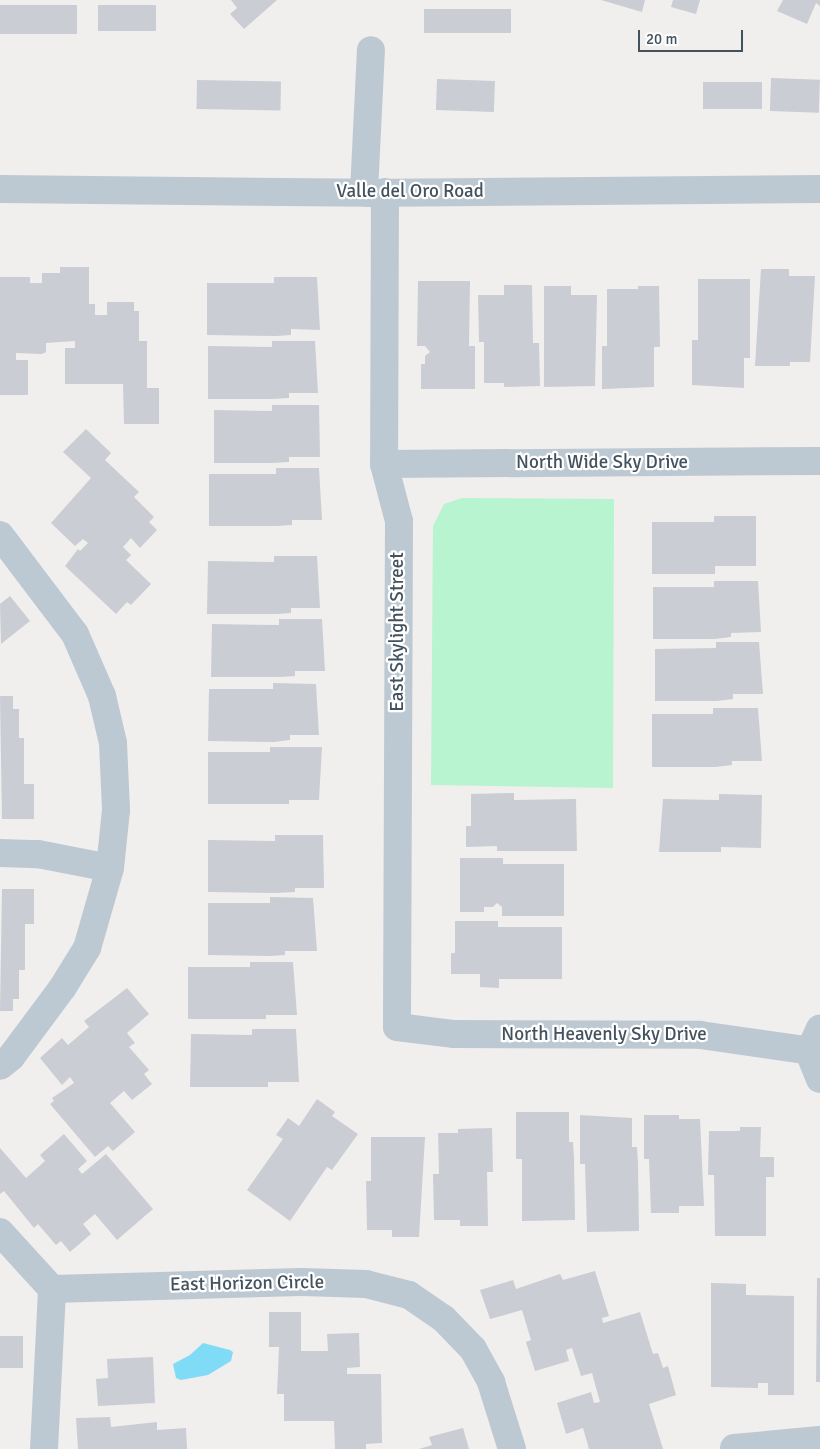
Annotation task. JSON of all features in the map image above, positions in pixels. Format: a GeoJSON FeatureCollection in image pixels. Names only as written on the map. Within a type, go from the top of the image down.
{"type":"FeatureCollection","features":[{"type":"Feature","properties":{"kind":"street"},"geometry":{"type":"LineString","coordinates":[[371,50],[375,192]]}},
{"type":"Feature","properties":{"kind":"street","name":"Valle del Oro Road"},"geometry":{"type":"LineString","coordinates":[[0,189],[375,192],[820,189]]}},
{"type":"Feature","properties":{"kind":"street","name":"East Skylight Street"},"geometry":{"type":"LineString","coordinates":[[375,192],[386,240],[384,464],[399,521],[398,1027]]}},
{"type":"Feature","properties":{"kind":"street","name":"North Wide Sky Drive"},"geometry":{"type":"LineString","coordinates":[[384,464],[820,461]]}},
{"type":"Feature","properties":{"kind":"street"},"geometry":{"type":"LineString","coordinates":[[0,535],[75,634],[102,696],[113,743],[116,810],[110,868],[86,948],[63,987],[10,1057],[0,1066]]}},
{"type":"Feature","properties":{"kind":"street"},"geometry":{"type":"LineString","coordinates":[[0,853],[38,854],[110,868]]}},
{"type":"Feature","properties":{"kind":"street","name":"North Heavenly Sky Drive"},"geometry":{"type":"LineString","coordinates":[[398,1027],[453,1034],[700,1035],[775,1043],[816,1044],[820,1079]]}},
{"type":"Feature","properties":{"kind":"street"},"geometry":{"type":"LineString","coordinates":[[0,1232],[52,1289],[44,1449]]}},
{"type":"Feature","properties":{"kind":"street","name":"East Horizon Circle"},"geometry":{"type":"LineString","coordinates":[[52,1289],[302,1282],[366,1284],[409,1295],[444,1319],[473,1350],[491,1382],[512,1449]]}},
{"type":"Feature","properties":{"kind":"street"},"geometry":{"type":"LineString","coordinates":[[734,1448],[820,1440]]}},
{"type":"Feature","properties":{"kind":"green space"},"geometry":{"type":"Polygon","coordinates":[[[462,498],[614,499],[613,788],[431,785],[433,526],[444,504],[462,498]]]}},
{"type":"Feature","properties":{"kind":"water"},"geometry":{"type":"Polygon","coordinates":[[[203,1343],[230,1350],[233,1352],[231,1361],[208,1375],[181,1380],[176,1378],[173,1364],[190,1355],[203,1343]]]}},
{"type":"Feature","properties":{"kind":"building"},"geometry":{"type":"Polygon","coordinates":[[[231,0],[277,0],[244,29],[230,14],[237,8],[231,0]]]}},
{"type":"Feature","properties":{"kind":"building"},"geometry":{"type":"Polygon","coordinates":[[[601,0],[645,0],[642,12],[601,0]]]}},
{"type":"Feature","properties":{"kind":"building"},"geometry":{"type":"Polygon","coordinates":[[[673,0],[700,0],[696,14],[671,7],[673,0]]]}},
{"type":"Feature","properties":{"kind":"building"},"geometry":{"type":"Polygon","coordinates":[[[783,0],[820,0],[820,6],[816,3],[807,24],[777,11],[783,0]]]}},
{"type":"Feature","properties":{"kind":"building"},"geometry":{"type":"Polygon","coordinates":[[[0,5],[77,5],[77,34],[0,34],[0,5]]]}},
{"type":"Feature","properties":{"kind":"building"},"geometry":{"type":"Polygon","coordinates":[[[98,5],[156,5],[156,31],[98,31],[98,5]]]}},
{"type":"Feature","properties":{"kind":"building"},"geometry":{"type":"Polygon","coordinates":[[[424,9],[511,9],[511,33],[424,33],[424,9]]]}},
{"type":"Feature","properties":{"kind":"building"},"geometry":{"type":"Polygon","coordinates":[[[771,78],[820,80],[819,113],[770,111],[771,78]]]}},
{"type":"Feature","properties":{"kind":"building"},"geometry":{"type":"Polygon","coordinates":[[[437,79],[495,81],[494,112],[436,110],[437,79]]]}},
{"type":"Feature","properties":{"kind":"building"},"geometry":{"type":"Polygon","coordinates":[[[197,80],[281,81],[280,110],[196,109],[197,80]]]}},
{"type":"Feature","properties":{"kind":"building"},"geometry":{"type":"Polygon","coordinates":[[[703,82],[762,82],[762,109],[703,109],[703,82]]]}},
{"type":"Feature","properties":{"kind":"building"},"geometry":{"type":"Polygon","coordinates":[[[60,267],[89,267],[89,304],[95,304],[95,315],[107,315],[107,302],[134,302],[134,311],[139,311],[139,341],[147,341],[147,388],[159,388],[159,424],[124,424],[123,384],[65,384],[65,348],[75,348],[75,341],[46,343],[46,352],[42,354],[16,353],[16,360],[28,360],[28,395],[0,395],[0,277],[30,277],[30,283],[42,283],[42,273],[60,273],[60,267]]]}},
{"type":"Feature","properties":{"kind":"building"},"geometry":{"type":"Polygon","coordinates":[[[761,269],[789,269],[789,276],[815,276],[810,362],[790,362],[790,366],[755,366],[761,269]]]}},
{"type":"Feature","properties":{"kind":"building"},"geometry":{"type":"Polygon","coordinates":[[[274,277],[317,277],[320,330],[291,329],[291,335],[276,336],[207,335],[207,283],[274,283],[274,277]]]}},
{"type":"Feature","properties":{"kind":"building"},"geometry":{"type":"Polygon","coordinates":[[[698,279],[750,279],[750,358],[744,358],[744,388],[692,385],[692,340],[698,340],[698,279]]]}},
{"type":"Feature","properties":{"kind":"building"},"geometry":{"type":"Polygon","coordinates":[[[418,281],[470,281],[469,346],[475,346],[475,389],[421,389],[421,364],[425,364],[425,356],[430,352],[425,346],[417,346],[418,281]]]}},
{"type":"Feature","properties":{"kind":"building"},"geometry":{"type":"Polygon","coordinates":[[[504,285],[532,285],[533,343],[539,343],[540,386],[504,387],[504,383],[484,383],[484,342],[479,342],[478,295],[504,295],[504,285]]]}},
{"type":"Feature","properties":{"kind":"building"},"geometry":{"type":"Polygon","coordinates":[[[544,286],[571,286],[571,295],[597,295],[595,386],[544,387],[544,286]]]}},
{"type":"Feature","properties":{"kind":"building"},"geometry":{"type":"Polygon","coordinates":[[[638,286],[659,286],[660,347],[654,347],[654,387],[602,389],[602,346],[607,346],[607,289],[638,289],[638,286]]]}},
{"type":"Feature","properties":{"kind":"building"},"geometry":{"type":"Polygon","coordinates":[[[272,341],[315,341],[318,393],[289,393],[289,398],[273,399],[208,399],[208,346],[272,347],[272,341]]]}},
{"type":"Feature","properties":{"kind":"building"},"geometry":{"type":"Polygon","coordinates":[[[272,405],[319,405],[320,457],[289,457],[289,462],[273,463],[214,463],[214,410],[272,411],[272,405]]]}},
{"type":"Feature","properties":{"kind":"building"},"geometry":{"type":"Polygon","coordinates":[[[86,429],[111,453],[105,460],[139,492],[134,497],[154,517],[149,522],[157,530],[140,548],[131,538],[123,547],[131,555],[126,560],[151,584],[131,605],[127,602],[116,614],[65,566],[78,549],[80,551],[88,543],[83,539],[75,546],[51,523],[91,478],[63,452],[86,429]]]}},
{"type":"Feature","properties":{"kind":"building"},"geometry":{"type":"Polygon","coordinates":[[[276,468],[319,468],[322,520],[292,520],[292,525],[277,526],[209,526],[209,474],[276,474],[276,468]]]}},
{"type":"Feature","properties":{"kind":"building"},"geometry":{"type":"Polygon","coordinates":[[[714,516],[756,516],[756,566],[715,566],[715,574],[652,574],[652,522],[714,522],[714,516]]]}},
{"type":"Feature","properties":{"kind":"building"},"geometry":{"type":"Polygon","coordinates":[[[274,556],[317,556],[320,608],[291,608],[291,613],[276,614],[207,614],[208,561],[274,562],[274,556]]]}},
{"type":"Feature","properties":{"kind":"building"},"geometry":{"type":"Polygon","coordinates":[[[714,581],[758,581],[761,632],[731,633],[731,637],[715,639],[653,639],[653,587],[714,587],[714,581]]]}},
{"type":"Feature","properties":{"kind":"building"},"geometry":{"type":"Polygon","coordinates":[[[10,596],[30,621],[1,644],[0,604],[10,596]]]}},
{"type":"Feature","properties":{"kind":"building"},"geometry":{"type":"Polygon","coordinates":[[[279,619],[322,619],[325,671],[295,671],[295,676],[280,677],[211,677],[212,624],[279,625],[279,619]]]}},
{"type":"Feature","properties":{"kind":"building"},"geometry":{"type":"Polygon","coordinates":[[[716,642],[759,642],[763,694],[733,694],[733,699],[717,701],[655,701],[655,649],[716,648],[716,642]]]}},
{"type":"Feature","properties":{"kind":"building"},"geometry":{"type":"Polygon","coordinates":[[[273,683],[316,684],[319,735],[290,735],[290,740],[274,742],[208,741],[209,689],[273,689],[273,683]]]}},
{"type":"Feature","properties":{"kind":"building"},"geometry":{"type":"Polygon","coordinates":[[[0,696],[13,696],[13,709],[19,709],[19,738],[24,738],[24,784],[34,784],[34,819],[2,819],[0,696]]]}},
{"type":"Feature","properties":{"kind":"building"},"geometry":{"type":"Polygon","coordinates":[[[713,708],[758,708],[762,761],[732,761],[732,765],[715,767],[652,767],[652,714],[713,714],[713,708]]]}},
{"type":"Feature","properties":{"kind":"building"},"geometry":{"type":"Polygon","coordinates":[[[270,747],[322,747],[319,800],[289,800],[289,804],[208,804],[208,752],[270,752],[270,747]]]}},
{"type":"Feature","properties":{"kind":"building"},"geometry":{"type":"Polygon","coordinates":[[[514,793],[514,800],[576,799],[577,851],[497,851],[497,846],[466,847],[466,826],[471,826],[471,794],[514,793]]]}},
{"type":"Feature","properties":{"kind":"building"},"geometry":{"type":"Polygon","coordinates":[[[719,794],[762,795],[761,848],[721,847],[721,852],[659,852],[663,799],[719,800],[719,794]]]}},
{"type":"Feature","properties":{"kind":"building"},"geometry":{"type":"Polygon","coordinates":[[[275,835],[323,835],[324,888],[295,888],[295,892],[276,893],[208,892],[208,840],[275,841],[275,835]]]}},
{"type":"Feature","properties":{"kind":"building"},"geometry":{"type":"Polygon","coordinates":[[[460,858],[503,858],[503,864],[564,864],[564,916],[502,916],[502,907],[497,903],[493,907],[484,907],[484,912],[460,912],[460,858]]]}},
{"type":"Feature","properties":{"kind":"building"},"geometry":{"type":"Polygon","coordinates":[[[2,889],[34,889],[34,924],[25,924],[25,970],[19,970],[19,999],[13,999],[13,1011],[0,1011],[2,889]]]}},
{"type":"Feature","properties":{"kind":"building"},"geometry":{"type":"Polygon","coordinates":[[[270,897],[313,898],[317,951],[285,951],[285,955],[270,956],[208,955],[208,903],[270,903],[270,897]]]}},
{"type":"Feature","properties":{"kind":"building"},"geometry":{"type":"Polygon","coordinates":[[[455,921],[498,921],[498,927],[562,927],[562,979],[499,979],[499,988],[480,987],[480,974],[451,974],[451,953],[455,953],[455,921]]]}},
{"type":"Feature","properties":{"kind":"building"},"geometry":{"type":"Polygon","coordinates":[[[250,962],[293,962],[297,1015],[266,1015],[266,1019],[188,1019],[188,967],[250,967],[250,962]]]}},
{"type":"Feature","properties":{"kind":"building"},"geometry":{"type":"Polygon","coordinates":[[[127,988],[149,1014],[127,1033],[135,1043],[129,1047],[149,1070],[144,1074],[152,1084],[132,1100],[124,1091],[110,1103],[135,1132],[113,1151],[108,1146],[95,1157],[50,1104],[54,1101],[52,1098],[74,1083],[70,1077],[62,1085],[40,1058],[62,1038],[68,1045],[89,1027],[84,1021],[127,988]]]}},
{"type":"Feature","properties":{"kind":"building"},"geometry":{"type":"Polygon","coordinates":[[[252,1029],[296,1029],[299,1082],[268,1082],[268,1087],[190,1087],[191,1034],[252,1035],[252,1029]]]}},
{"type":"Feature","properties":{"kind":"building"},"geometry":{"type":"Polygon","coordinates":[[[317,1099],[335,1112],[332,1116],[358,1134],[332,1170],[327,1167],[290,1221],[247,1190],[283,1139],[276,1135],[288,1118],[299,1126],[317,1099]]]}},
{"type":"Feature","properties":{"kind":"building"},"geometry":{"type":"Polygon","coordinates":[[[516,1112],[569,1112],[569,1142],[573,1142],[574,1158],[575,1220],[522,1221],[522,1159],[516,1159],[516,1112]]]}},
{"type":"Feature","properties":{"kind":"building"},"geometry":{"type":"Polygon","coordinates":[[[580,1115],[632,1118],[632,1147],[637,1147],[638,1163],[639,1231],[587,1232],[585,1164],[580,1164],[580,1115]]]}},
{"type":"Feature","properties":{"kind":"building"},"geometry":{"type":"Polygon","coordinates":[[[644,1115],[679,1115],[679,1119],[700,1119],[704,1206],[679,1206],[679,1213],[651,1213],[649,1159],[644,1159],[644,1115]]]}},
{"type":"Feature","properties":{"kind":"building"},"geometry":{"type":"Polygon","coordinates":[[[740,1127],[761,1127],[760,1157],[774,1157],[774,1177],[766,1177],[766,1236],[715,1236],[714,1175],[708,1175],[709,1131],[740,1131],[740,1127]]]}},
{"type":"Feature","properties":{"kind":"building"},"geometry":{"type":"Polygon","coordinates":[[[492,1128],[493,1172],[487,1172],[488,1226],[460,1226],[460,1220],[434,1220],[433,1174],[439,1174],[438,1133],[458,1133],[458,1129],[492,1128]]]}},
{"type":"Feature","properties":{"kind":"building"},"geometry":{"type":"Polygon","coordinates":[[[64,1134],[87,1161],[78,1169],[82,1174],[106,1154],[153,1209],[117,1240],[95,1214],[83,1224],[91,1234],[70,1252],[61,1241],[56,1245],[38,1224],[34,1228],[4,1191],[0,1194],[0,1148],[26,1178],[45,1161],[40,1155],[64,1134]]]}},
{"type":"Feature","properties":{"kind":"building"},"geometry":{"type":"Polygon","coordinates":[[[371,1137],[425,1137],[419,1237],[392,1237],[392,1230],[367,1230],[366,1181],[371,1181],[371,1137]]]}},
{"type":"Feature","properties":{"kind":"building"},"geometry":{"type":"Polygon","coordinates":[[[595,1271],[609,1316],[602,1318],[603,1323],[640,1312],[653,1354],[658,1353],[663,1368],[668,1366],[676,1395],[649,1404],[663,1449],[589,1449],[583,1428],[566,1434],[557,1403],[591,1392],[594,1403],[600,1402],[592,1373],[581,1376],[572,1348],[566,1350],[569,1361],[535,1371],[526,1342],[531,1340],[522,1310],[490,1319],[480,1290],[513,1280],[516,1289],[560,1274],[563,1280],[595,1271]]]}},
{"type":"Feature","properties":{"kind":"building"},"geometry":{"type":"Polygon","coordinates":[[[817,1278],[820,1278],[820,1382],[816,1382],[817,1278]]]}},
{"type":"Feature","properties":{"kind":"building"},"geometry":{"type":"Polygon","coordinates":[[[711,1283],[746,1284],[746,1295],[794,1296],[794,1395],[768,1395],[768,1383],[758,1383],[758,1388],[711,1387],[711,1283]]]}},
{"type":"Feature","properties":{"kind":"building"},"geometry":{"type":"Polygon","coordinates":[[[269,1312],[301,1312],[301,1351],[328,1351],[327,1334],[359,1333],[360,1367],[347,1368],[347,1374],[381,1374],[382,1443],[366,1444],[366,1449],[335,1449],[334,1421],[284,1421],[284,1394],[277,1394],[279,1347],[269,1347],[269,1312]]]}},
{"type":"Feature","properties":{"kind":"building"},"geometry":{"type":"Polygon","coordinates":[[[0,1336],[23,1336],[23,1368],[0,1368],[0,1336]]]}},
{"type":"Feature","properties":{"kind":"building"},"geometry":{"type":"Polygon","coordinates":[[[153,1357],[155,1403],[98,1406],[96,1379],[108,1378],[107,1359],[153,1357]]]}},
{"type":"Feature","properties":{"kind":"building"},"geometry":{"type":"Polygon","coordinates":[[[110,1417],[111,1427],[157,1422],[157,1430],[186,1428],[187,1449],[78,1449],[76,1418],[110,1417]]]}},
{"type":"Feature","properties":{"kind":"building"},"geometry":{"type":"Polygon","coordinates":[[[463,1428],[469,1449],[419,1449],[432,1445],[429,1437],[463,1428]]]}}]}
